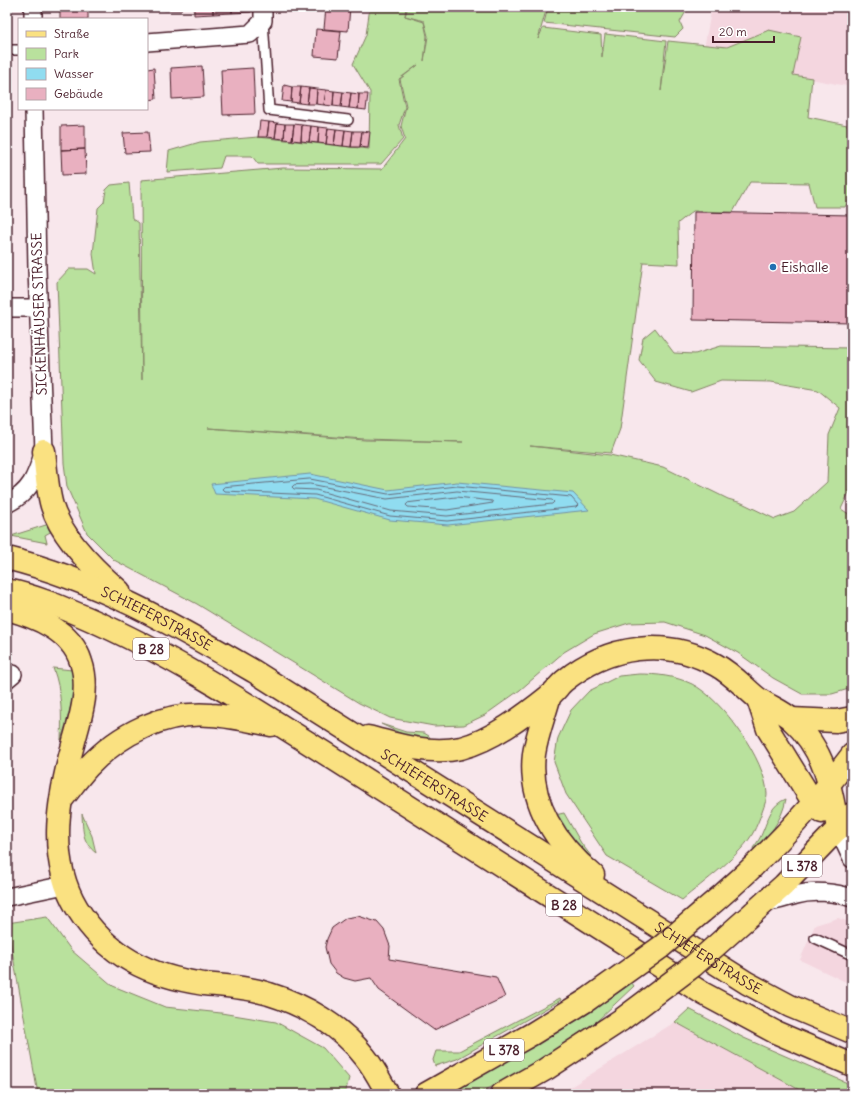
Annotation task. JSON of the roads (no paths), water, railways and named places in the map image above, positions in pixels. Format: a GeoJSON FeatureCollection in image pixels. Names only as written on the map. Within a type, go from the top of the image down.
{"type":"FeatureCollection","features":[{"type":"Feature","properties":{"kind":"main road"},"geometry":{"type":"LineString","coordinates":[[44,451],[52,506],[59,523],[85,558],[106,580],[135,605]]}},
{"type":"Feature","properties":{"kind":"main road","name":"SCHIEFERSTRASSE"},"geometry":{"type":"LineString","coordinates":[[7,558],[85,582],[135,605],[208,644],[747,983],[790,1006],[852,1032]]}},
{"type":"Feature","properties":{"kind":"main road","name":"B 28"},"geometry":{"type":"LineString","coordinates":[[7,590],[52,604],[137,642],[195,673],[285,728],[704,994],[775,1032],[852,1065]]}},
{"type":"Feature","properties":{"kind":"main road"},"geometry":{"type":"LineString","coordinates":[[7,609],[48,625],[62,634],[72,644],[81,661],[85,692],[59,815],[58,846],[66,885],[77,907],[88,923],[118,954],[136,964],[164,976],[266,993],[293,1002],[314,1013],[344,1034],[365,1056],[388,1094]]}},
{"type":"Feature","properties":{"kind":"main road"},"geometry":{"type":"LineString","coordinates":[[348,731],[394,744],[423,749],[461,748],[493,733],[550,695],[563,681],[602,657],[627,650],[656,647],[673,649],[697,655],[717,666],[758,699],[791,719],[812,744],[830,782],[845,821]]}},
{"type":"Feature","properties":{"kind":"main road"},"geometry":{"type":"LineString","coordinates":[[550,695],[534,754],[533,774],[535,791],[540,807],[551,827],[576,861],[645,920]]}},
{"type":"Feature","properties":{"kind":"main road"},"geometry":{"type":"LineString","coordinates":[[758,699],[768,730],[813,802],[845,821]]}},
{"type":"Feature","properties":{"kind":"main road"},"geometry":{"type":"LineString","coordinates":[[62,799],[88,767],[116,742],[141,728],[171,716],[210,714],[285,728]]}},
{"type":"Feature","properties":{"kind":"main road"},"geometry":{"type":"LineString","coordinates":[[791,719],[836,721],[852,718]]}},
{"type":"Feature","properties":{"kind":"main road","name":"L 378"},"geometry":{"type":"LineString","coordinates":[[426,1094],[532,1034],[586,1000],[655,951],[748,872],[787,834],[852,755]]}},
{"type":"Feature","properties":{"kind":"main road","name":"L 378"},"geometry":{"type":"LineString","coordinates":[[502,1094],[546,1069],[621,1020],[693,966],[759,907],[845,821]]}},
{"type":"Feature","properties":{"kind":"street"},"geometry":{"type":"LineString","coordinates":[[33,7],[33,18]]}},
{"type":"Feature","properties":{"kind":"street"},"geometry":{"type":"LineString","coordinates":[[148,42],[250,34],[263,14]]}},
{"type":"Feature","properties":{"kind":"street","name":"SICKENHÄUSER STRASSE"},"geometry":{"type":"LineString","coordinates":[[7,504],[27,491],[34,480],[44,451],[38,308],[34,110]]}},
{"type":"Feature","properties":{"kind":"street"},"geometry":{"type":"LineString","coordinates":[[7,308],[38,308]]}},
{"type":"Feature","properties":{"kind":"street"},"geometry":{"type":"LineString","coordinates":[[845,821],[852,859]]}},
{"type":"Feature","properties":{"kind":"street"},"geometry":{"type":"LineString","coordinates":[[7,896],[66,885]]}},
{"type":"Feature","properties":{"kind":"street"},"geometry":{"type":"LineString","coordinates":[[759,907],[808,892],[834,894],[852,898]]}},
{"type":"Feature","properties":{"kind":"lane"},"geometry":{"type":"LineString","coordinates":[[263,14],[269,110],[348,120]]}},
{"type":"Feature","properties":{"kind":"lane"},"geometry":{"type":"LineString","coordinates":[[7,50],[18,50]]}},
{"type":"Feature","properties":{"kind":"lane"},"geometry":{"type":"LineString","coordinates":[[815,938],[852,955]]}},
{"type":"Feature","properties":{"kind":"water"},"geometry":{"type":"Polygon","coordinates":[[[310,474],[388,490],[457,482],[573,493],[589,510],[448,525],[390,520],[314,499],[215,494],[211,484],[310,474]]]}},
{"type":"Feature","properties":{"kind":"place","name":"Eishalle"},"geometry":{"type":"Point","coordinates":[773,267]}}]}
